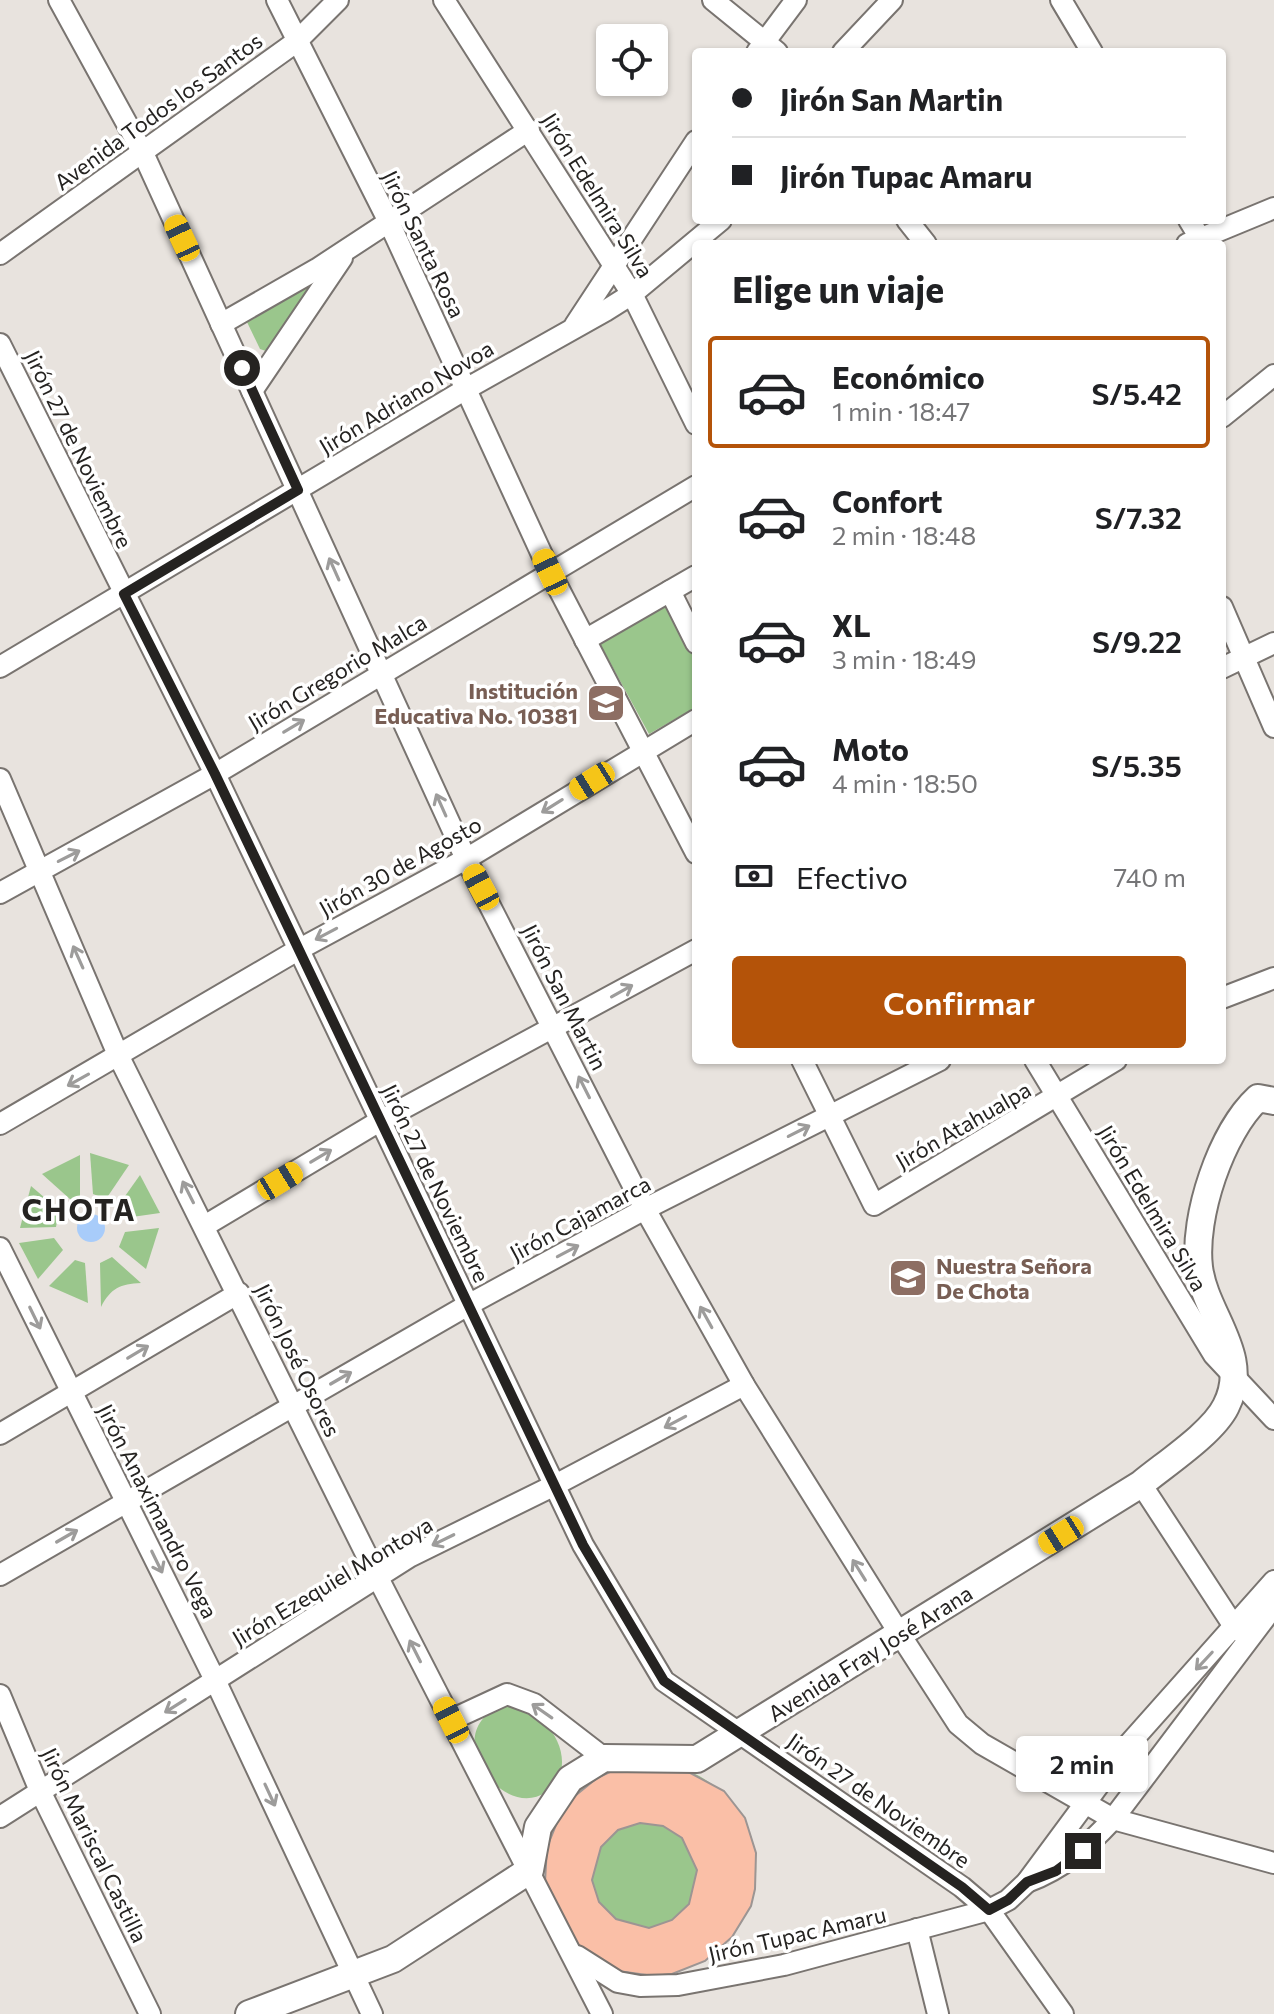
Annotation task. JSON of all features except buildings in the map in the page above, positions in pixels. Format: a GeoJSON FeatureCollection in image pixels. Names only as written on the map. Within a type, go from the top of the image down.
{"type":"FeatureCollection","features":[{"type":"Feature","properties":{"kind":"main road"},"geometry":{"type":"LineString","coordinates":[[1236,1376],[1226,1334],[1211,1304],[1199,1268],[1201,1222],[1217,1168],[1244,1111],[1258,1098],[1274,1101]]}},
{"type":"Feature","properties":{"kind":"main road","name":"Avenida Fray José Arana"},"geometry":{"type":"LineString","coordinates":[[604,1758],[697,1759],[740,1734],[1141,1484],[1201,1434],[1226,1407],[1236,1376]]}},
{"type":"Feature","properties":{"kind":"main road"},"geometry":{"type":"LineString","coordinates":[[249,2014],[393,1959],[530,1870],[538,1827],[553,1800],[570,1779],[604,1758]]}},
{"type":"Feature","properties":{"kind":"street","name":"Jirón San Martin"},"geometry":{"type":"LineString","coordinates":[[59,0],[143,153],[466,859],[645,1209],[744,1385],[958,1724],[982,1744],[1113,1819],[1274,1863]]}},
{"type":"Feature","properties":{"kind":"street","name":"Jirón Santa Rosa"},"geometry":{"type":"LineString","coordinates":[[277,0],[388,220],[550,572],[692,845]]}},
{"type":"Feature","properties":{"kind":"street","name":"Avenida Todos los Santos"},"geometry":{"type":"LineString","coordinates":[[0,254],[296,42],[338,0]]}},
{"type":"Feature","properties":{"kind":"street","name":"Jirón Edelmira Silva"},"geometry":{"type":"LineString","coordinates":[[444,0],[632,294],[692,416]]}},
{"type":"Feature","properties":{"kind":"street"},"geometry":{"type":"LineString","coordinates":[[713,0],[767,48],[796,0]]}},
{"type":"Feature","properties":{"kind":"street"},"geometry":{"type":"LineString","coordinates":[[847,48],[892,0]]}},
{"type":"Feature","properties":{"kind":"street"},"geometry":{"type":"LineString","coordinates":[[1061,0],[1090,48]]}},
{"type":"Feature","properties":{"kind":"street"},"geometry":{"type":"LineString","coordinates":[[221,324],[350,246],[529,130]]}},
{"type":"Feature","properties":{"kind":"street"},"geometry":{"type":"LineString","coordinates":[[574,327],[612,264],[692,147]]}},
{"type":"Feature","properties":{"kind":"street"},"geometry":{"type":"LineString","coordinates":[[1196,240],[1273,210]]}},
{"type":"Feature","properties":{"kind":"street","name":"Jirón Adriano Novoa"},"geometry":{"type":"LineString","coordinates":[[697,240],[716,224]]}},
{"type":"Feature","properties":{"kind":"street"},"geometry":{"type":"LineString","coordinates":[[910,224],[923,240]]}},
{"type":"Feature","properties":{"kind":"street","name":"Jirón Adriano Novoa"},"geometry":{"type":"LineString","coordinates":[[0,667],[466,389],[632,294],[692,244]]}},
{"type":"Feature","properties":{"kind":"street"},"geometry":{"type":"LineString","coordinates":[[252,391],[350,246]]}},
{"type":"Feature","properties":{"kind":"street","name":"Jirón 27 de Noviembre"},"geometry":{"type":"LineString","coordinates":[[0,344],[215,774],[296,951],[583,1545],[664,1681],[962,1887],[989,1910],[1063,2014]]}},
{"type":"Feature","properties":{"kind":"street"},"geometry":{"type":"LineString","coordinates":[[1226,414],[1274,375]]}},
{"type":"Feature","properties":{"kind":"street","name":"Jirón Gregorio Malca"},"geometry":{"type":"LineString","coordinates":[[0,893],[215,774],[692,488]]}},
{"type":"Feature","properties":{"kind":"street"},"geometry":{"type":"LineString","coordinates":[[585,640],[692,578]]}},
{"type":"Feature","properties":{"kind":"street"},"geometry":{"type":"LineString","coordinates":[[670,591],[692,635]]}},
{"type":"Feature","properties":{"kind":"street"},"geometry":{"type":"LineString","coordinates":[[1226,616],[1274,727]]}},
{"type":"Feature","properties":{"kind":"street"},"geometry":{"type":"LineString","coordinates":[[1226,666],[1274,643]]}},
{"type":"Feature","properties":{"kind":"street","name":"Jirón 30 de Agosto"},"geometry":{"type":"LineString","coordinates":[[0,1124],[296,951],[466,859],[692,722]]}},
{"type":"Feature","properties":{"kind":"street","name":"Jirón José Osores"},"geometry":{"type":"LineString","coordinates":[[0,779],[119,1057],[206,1225],[377,1576],[574,1953],[602,2014]]}},
{"type":"Feature","properties":{"kind":"street"},"geometry":{"type":"LineString","coordinates":[[206,1225],[378,1122],[692,952]]}},
{"type":"Feature","properties":{"kind":"street"},"geometry":{"type":"LineString","coordinates":[[1226,996],[1274,978]]}},
{"type":"Feature","properties":{"kind":"street"},"geometry":{"type":"LineString","coordinates":[[804,1064],[830,1115]]}},
{"type":"Feature","properties":{"kind":"street","name":"Jirón Cajamarca"},"geometry":{"type":"LineString","coordinates":[[0,1575],[468,1305],[645,1209],[932,1064]]}},
{"type":"Feature","properties":{"kind":"street","name":"Jirón Edelmira Silva"},"geometry":{"type":"LineString","coordinates":[[1037,1064],[1214,1355],[1274,1419]]}},
{"type":"Feature","properties":{"kind":"street","name":"Jirón Atahualpa"},"geometry":{"type":"LineString","coordinates":[[830,1115],[874,1205],[1110,1064]]}},
{"type":"Feature","properties":{"kind":"street","name":"Jirón Anaximandro Vega"},"geometry":{"type":"LineString","coordinates":[[0,1248],[215,1680],[372,2014]]}},
{"type":"Feature","properties":{"kind":"street"},"geometry":{"type":"LineString","coordinates":[[0,1434],[239,1293]]}},
{"type":"Feature","properties":{"kind":"street","name":"Jirón Ezequiel Montoya"},"geometry":{"type":"LineString","coordinates":[[0,1817],[377,1576],[744,1385]]}},
{"type":"Feature","properties":{"kind":"street"},"geometry":{"type":"LineString","coordinates":[[1141,1484],[1242,1633]]}},
{"type":"Feature","properties":{"kind":"street","name":"Jirón Tupac Amaru"},"geometry":{"type":"LineString","coordinates":[[1027,1882],[1056,1871],[1083,1851],[1113,1819],[1242,1633],[1274,1581]]}},
{"type":"Feature","properties":{"kind":"street","name":"Jirón Tupac Amaru"},"geometry":{"type":"LineString","coordinates":[[574,1953],[618,1982],[640,1986],[678,1985],[784,1965],[989,1910],[1008,1900],[1027,1882],[1129,1744],[1242,1633],[1274,1606]]}},
{"type":"Feature","properties":{"kind":"street"},"geometry":{"type":"LineString","coordinates":[[451,1720],[507,1694],[534,1704],[604,1758]]}},
{"type":"Feature","properties":{"kind":"street","name":"Jirón Mariscal Castilla"},"geometry":{"type":"LineString","coordinates":[[0,1695],[40,1791],[150,2014]]}},
{"type":"Feature","properties":{"kind":"street"},"geometry":{"type":"LineString","coordinates":[[917,1929],[938,2014]]}},
{"type":"Feature","properties":{"kind":"green space"},"geometry":{"type":"Polygon","coordinates":[[[309,280],[315,291],[269,352],[260,349],[246,320],[309,280]]]}},
{"type":"Feature","properties":{"kind":"green space"},"geometry":{"type":"Polygon","coordinates":[[[664,604],[692,653],[692,709],[649,734],[599,642],[664,604]]]}},
{"type":"Feature","properties":{"kind":"green space"},"geometry":{"type":"Polygon","coordinates":[[[90,1153],[129,1165],[106,1199],[93,1194],[90,1153]]]}},
{"type":"Feature","properties":{"kind":"green space"},"geometry":{"type":"Polygon","coordinates":[[[80,1155],[80,1197],[71,1200],[42,1174],[80,1155]]]}},
{"type":"Feature","properties":{"kind":"green space"},"geometry":{"type":"Polygon","coordinates":[[[140,1175],[160,1213],[125,1218],[118,1206],[140,1175]]]}},
{"type":"Feature","properties":{"kind":"green space"},"geometry":{"type":"Polygon","coordinates":[[[31,1186],[59,1210],[56,1227],[20,1228],[31,1186]]]}},
{"type":"Feature","properties":{"kind":"green space"},"geometry":{"type":"Polygon","coordinates":[[[159,1228],[146,1269],[119,1247],[125,1232],[159,1228]]]}},
{"type":"Feature","properties":{"kind":"green space"},"geometry":{"type":"Polygon","coordinates":[[[54,1238],[63,1250],[38,1279],[19,1243],[54,1238]]]}},
{"type":"Feature","properties":{"kind":"green space"},"geometry":{"type":"Polygon","coordinates":[[[112,1257],[141,1283],[117,1288],[101,1307],[100,1263],[112,1257]]]}},
{"type":"Feature","properties":{"kind":"green space"},"geometry":{"type":"Polygon","coordinates":[[[75,1260],[85,1263],[88,1303],[49,1286],[75,1260]]]}},
{"type":"Feature","properties":{"kind":"green space"},"geometry":{"type":"Polygon","coordinates":[[[506,1704],[544,1723],[560,1749],[562,1768],[554,1785],[546,1792],[529,1798],[511,1795],[495,1784],[482,1769],[475,1751],[476,1733],[485,1716],[506,1704]]]}},
{"type":"Feature","properties":{"kind":"green space"},"geometry":{"type":"Polygon","coordinates":[[[679,1767],[721,1791],[746,1824],[756,1861],[752,1899],[734,1933],[706,1959],[666,1973],[618,1971],[545,1882],[553,1831],[569,1801],[595,1778],[627,1768],[679,1767]]]}},
{"type":"Feature","properties":{"kind":"water"},"geometry":{"type":"Polygon","coordinates":[[[91,1214],[101,1218],[105,1228],[101,1238],[91,1242],[81,1238],[77,1228],[81,1218],[91,1214]]]}},
{"type":"Feature","properties":{"kind":"place","name":"Institución Educativa No. 10381"},"geometry":{"type":"Point","coordinates":[606,703]}},
{"type":"Feature","properties":{"kind":"place","name":"Nuestra Señora De Chota"},"geometry":{"type":"Point","coordinates":[908,1278]}},
{"type":"Feature","properties":{"kind":"district","name":"CHOTA"},"geometry":{"type":"Point","coordinates":[79,1208]}},
{"type":"Feature","properties":{"kind":"route"},"geometry":{"type":"LineString","coordinates":[[242,368],[298,490],[124,594],[215,774],[296,951],[583,1545],[664,1681],[962,1887],[989,1910],[1008,1900],[1027,1882],[1056,1871],[1083,1851]]}}]}
